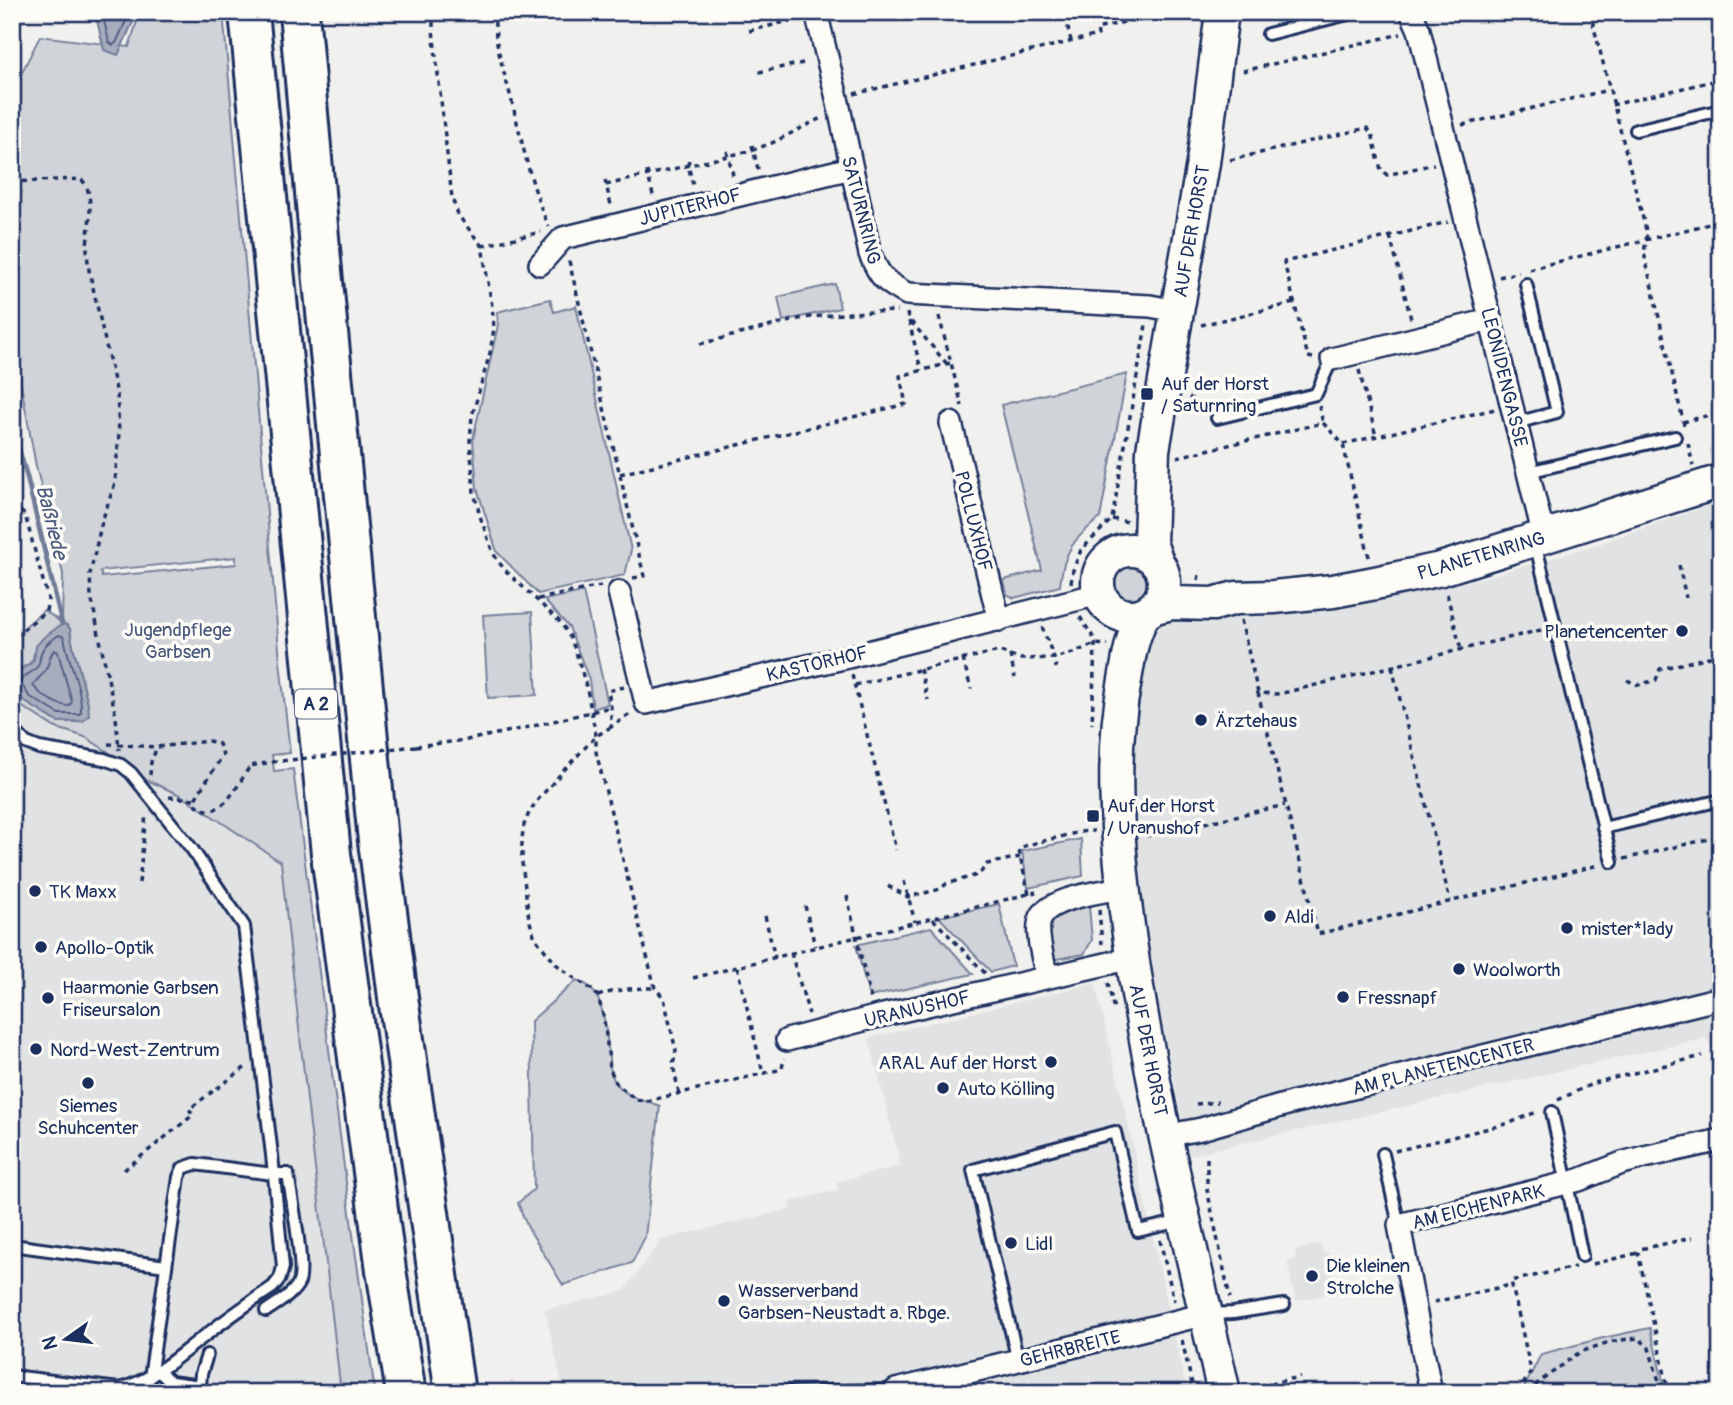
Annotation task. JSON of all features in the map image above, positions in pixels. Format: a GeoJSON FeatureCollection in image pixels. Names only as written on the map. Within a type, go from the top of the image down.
{"type":"FeatureCollection","features":[{"type":"Feature","properties":{"kind":"highway","name":"A 2"},"geometry":{"type":"LineString","coordinates":[[249,12],[331,854],[386,1270],[406,1393]]}},
{"type":"Feature","properties":{"kind":"highway","name":"A 2"},"geometry":{"type":"LineString","coordinates":[[299,12],[378,841],[455,1393]]}},
{"type":"Feature","properties":{"kind":"street","name":"AUF DER HORST"},"geometry":{"type":"LineString","coordinates":[[1159,565],[1150,543],[1165,454],[1176,314],[1203,163],[1222,12]]}},
{"type":"Feature","properties":{"kind":"street","name":"SATURNRING"},"geometry":{"type":"LineString","coordinates":[[816,14],[870,254],[878,273],[890,285],[907,294],[1176,314]]}},
{"type":"Feature","properties":{"kind":"street","name":"LEONIDENGASSE"},"geometry":{"type":"LineString","coordinates":[[1415,21],[1528,472],[1539,538]]}},
{"type":"Feature","properties":{"kind":"street","name":"JUPITERHOF"},"geometry":{"type":"LineString","coordinates":[[564,238],[851,168]]}},
{"type":"Feature","properties":{"kind":"street"},"geometry":{"type":"LineString","coordinates":[[540,264],[564,238]]}},
{"type":"Feature","properties":{"kind":"street"},"geometry":{"type":"LineString","coordinates":[[1332,359],[1490,320]]}},
{"type":"Feature","properties":{"kind":"street","name":"POLLUXHOF"},"geometry":{"type":"LineString","coordinates":[[951,423],[999,620]]}},
{"type":"Feature","properties":{"kind":"street","name":"AUF DER HORST"},"geometry":{"type":"LineString","coordinates":[[1119,551],[1165,454]]}},
{"type":"Feature","properties":{"kind":"street","name":"PLANETENRING"},"geometry":{"type":"LineString","coordinates":[[1150,611],[1172,603],[1213,604],[1236,598],[1300,595],[1441,569],[1710,485]]}},
{"type":"Feature","properties":{"kind":"street"},"geometry":{"type":"LineString","coordinates":[[1132,549],[1145,552],[1159,565],[1165,583],[1163,596],[1150,611],[1131,617],[1118,614],[1093,601],[1100,569],[1108,558],[1119,551],[1132,549]]}},
{"type":"Feature","properties":{"kind":"street","name":"PLANETENRING"},"geometry":{"type":"LineString","coordinates":[[1159,565],[1175,578],[1236,598]]}},
{"type":"Feature","properties":{"kind":"street"},"geometry":{"type":"LineString","coordinates":[[617,587],[643,693]]}},
{"type":"Feature","properties":{"kind":"street","name":"AUF DER HORST"},"geometry":{"type":"LineString","coordinates":[[1093,601],[1112,623],[1121,701]]}},
{"type":"Feature","properties":{"kind":"street","name":"KASTORHOF"},"geometry":{"type":"LineString","coordinates":[[643,693],[848,657],[1036,610],[1093,601]]}},
{"type":"Feature","properties":{"kind":"street","name":"AUF DER HORST"},"geometry":{"type":"LineString","coordinates":[[1150,611],[1137,625],[1121,701],[1117,758],[1123,888],[1132,958],[1184,1220],[1220,1314],[1224,1393]]}},
{"type":"Feature","properties":{"kind":"street"},"geometry":{"type":"LineString","coordinates":[[1047,977],[1039,926],[1046,909],[1066,900],[1123,888]]}},
{"type":"Feature","properties":{"kind":"street","name":"URANUSHOF"},"geometry":{"type":"LineString","coordinates":[[787,1040],[874,1017],[1132,958]]}},
{"type":"Feature","properties":{"kind":"street","name":"AM PLANETENCENTER"},"geometry":{"type":"LineString","coordinates":[[1166,1136],[1721,998]]}},
{"type":"Feature","properties":{"kind":"street","name":"AM EICHENPARK"},"geometry":{"type":"LineString","coordinates":[[1432,1393],[1398,1225],[1567,1183],[1644,1157],[1721,1140]]}},
{"type":"Feature","properties":{"kind":"street","name":"GEHRBREITE"},"geometry":{"type":"LineString","coordinates":[[895,1392],[1220,1314]]}},
{"type":"Feature","properties":{"kind":"lane"},"geometry":{"type":"LineString","coordinates":[[1268,34],[1356,12]]}},
{"type":"Feature","properties":{"kind":"lane"},"geometry":{"type":"LineString","coordinates":[[1636,130],[1721,110]]}},
{"type":"Feature","properties":{"kind":"lane"},"geometry":{"type":"LineString","coordinates":[[1514,414],[1557,412],[1526,284]]}},
{"type":"Feature","properties":{"kind":"lane"},"geometry":{"type":"LineString","coordinates":[[1217,418],[1316,394],[1332,359]]}},
{"type":"Feature","properties":{"kind":"lane"},"geometry":{"type":"LineString","coordinates":[[1528,472],[1675,437]]}},
{"type":"Feature","properties":{"kind":"lane"},"geometry":{"type":"LineString","coordinates":[[1539,538],[1556,626],[1612,862]]}},
{"type":"Feature","properties":{"kind":"lane"},"geometry":{"type":"LineString","coordinates":[[12,728],[26,743],[39,748],[104,759],[121,765],[131,773],[192,849],[244,926],[283,1267],[280,1278],[273,1287],[154,1375],[120,1390],[12,1376]]}},
{"type":"Feature","properties":{"kind":"lane"},"geometry":{"type":"LineString","coordinates":[[1603,828],[1721,800]]}},
{"type":"Feature","properties":{"kind":"lane"},"geometry":{"type":"LineString","coordinates":[[1552,1112],[1582,1256]]}},
{"type":"Feature","properties":{"kind":"lane"},"geometry":{"type":"LineString","coordinates":[[1018,1361],[972,1170],[1115,1132],[1138,1231],[1184,1220]]}},
{"type":"Feature","properties":{"kind":"lane"},"geometry":{"type":"LineString","coordinates":[[1382,1154],[1398,1225]]}},
{"type":"Feature","properties":{"kind":"lane"},"geometry":{"type":"LineString","coordinates":[[154,1375],[166,1266],[179,1177],[183,1168],[195,1164],[288,1174],[301,1264],[300,1281],[291,1293],[266,1311]]}},
{"type":"Feature","properties":{"kind":"lane"},"geometry":{"type":"LineString","coordinates":[[12,1245],[166,1266]]}},
{"type":"Feature","properties":{"kind":"lane"},"geometry":{"type":"LineString","coordinates":[[1220,1314],[1284,1305]]}},
{"type":"Feature","properties":{"kind":"lane"},"geometry":{"type":"LineString","coordinates":[[154,1375],[171,1382],[200,1386],[207,1355]]}},
{"type":"Feature","properties":{"kind":"lane"},"geometry":{"type":"LineString","coordinates":[[735,1393],[895,1392]]}},
{"type":"Feature","properties":{"kind":"path"},"geometry":{"type":"LineString","coordinates":[[451,12],[433,14],[433,30],[452,198],[458,215],[482,246],[494,328],[490,353],[471,416],[474,492],[493,553],[505,570],[561,623],[582,667],[596,736],[596,752],[656,988],[664,998],[676,1051],[673,1065],[679,1093]]}},
{"type":"Feature","properties":{"kind":"path"},"geometry":{"type":"LineString","coordinates":[[482,246],[550,229],[537,200],[500,56],[494,22],[495,12]]}},
{"type":"Feature","properties":{"kind":"path"},"geometry":{"type":"LineString","coordinates":[[1070,41],[1068,28],[1073,12]]}},
{"type":"Feature","properties":{"kind":"path"},"geometry":{"type":"LineString","coordinates":[[616,225],[606,182],[772,143],[817,119],[838,104],[1098,35],[1097,29],[1163,12]]}},
{"type":"Feature","properties":{"kind":"path"},"geometry":{"type":"LineString","coordinates":[[1590,12],[1647,234],[1644,253],[1683,422],[1710,485]]}},
{"type":"Feature","properties":{"kind":"path"},"geometry":{"type":"LineString","coordinates":[[749,31],[816,14]]}},
{"type":"Feature","properties":{"kind":"path"},"geometry":{"type":"LineString","coordinates":[[1243,71],[1415,21]]}},
{"type":"Feature","properties":{"kind":"path"},"geometry":{"type":"LineString","coordinates":[[759,72],[827,58]]}},
{"type":"Feature","properties":{"kind":"path"},"geometry":{"type":"LineString","coordinates":[[1612,105],[1721,79]]}},
{"type":"Feature","properties":{"kind":"path"},"geometry":{"type":"LineString","coordinates":[[1443,130],[1608,90]]}},
{"type":"Feature","properties":{"kind":"path"},"geometry":{"type":"LineString","coordinates":[[1230,160],[1367,128],[1372,133],[1384,174],[1451,160]]}},
{"type":"Feature","properties":{"kind":"path"},"geometry":{"type":"LineString","coordinates":[[753,147],[763,188]]}},
{"type":"Feature","properties":{"kind":"path"},"geometry":{"type":"LineString","coordinates":[[728,154],[737,195]]}},
{"type":"Feature","properties":{"kind":"path"},"geometry":{"type":"LineString","coordinates":[[688,163],[697,205]]}},
{"type":"Feature","properties":{"kind":"path"},"geometry":{"type":"LineString","coordinates":[[648,173],[658,214]]}},
{"type":"Feature","properties":{"kind":"path"},"geometry":{"type":"LineString","coordinates":[[12,181],[81,180],[86,184],[89,194],[89,270],[117,394],[119,433],[115,483],[102,522],[90,574],[90,596],[116,717],[121,765]]}},
{"type":"Feature","properties":{"kind":"path"},"geometry":{"type":"LineString","coordinates":[[1332,359],[1308,357],[1284,261],[1464,218]]}},
{"type":"Feature","properties":{"kind":"path"},"geometry":{"type":"LineString","coordinates":[[1481,282],[1721,221]]}},
{"type":"Feature","properties":{"kind":"path"},"geometry":{"type":"LineString","coordinates":[[1390,236],[1416,338]]}},
{"type":"Feature","properties":{"kind":"path"},"geometry":{"type":"LineString","coordinates":[[538,599],[617,587],[644,576],[564,238]]}},
{"type":"Feature","properties":{"kind":"path"},"geometry":{"type":"LineString","coordinates":[[935,295],[949,363],[964,412],[951,423]]}},
{"type":"Feature","properties":{"kind":"path"},"geometry":{"type":"LineString","coordinates":[[1092,725],[1095,644],[1093,636],[1078,616],[1093,601],[1071,583],[1073,569],[1081,550],[1112,519],[1176,314],[1294,303]]}},
{"type":"Feature","properties":{"kind":"path"},"geometry":{"type":"LineString","coordinates":[[700,344],[803,318],[906,310],[921,370]]}},
{"type":"Feature","properties":{"kind":"path"},"geometry":{"type":"LineString","coordinates":[[908,317],[949,363]]}},
{"type":"Feature","properties":{"kind":"path"},"geometry":{"type":"LineString","coordinates":[[1355,353],[1376,436]]}},
{"type":"Feature","properties":{"kind":"path"},"geometry":{"type":"LineString","coordinates":[[620,474],[906,404],[900,376],[949,363]]}},
{"type":"Feature","properties":{"kind":"path"},"geometry":{"type":"LineString","coordinates":[[1189,397],[1217,418]]}},
{"type":"Feature","properties":{"kind":"path"},"geometry":{"type":"LineString","coordinates":[[1683,422],[1721,412]]}},
{"type":"Feature","properties":{"kind":"path"},"geometry":{"type":"LineString","coordinates":[[1343,444],[1376,436],[1514,414]]}},
{"type":"Feature","properties":{"kind":"path"},"geometry":{"type":"LineString","coordinates":[[1165,454],[1323,423],[1343,444],[1376,583]]}},
{"type":"Feature","properties":{"kind":"path"},"geometry":{"type":"LineString","coordinates":[[12,507],[25,515],[48,599],[46,611],[12,639]]}},
{"type":"Feature","properties":{"kind":"path"},"geometry":{"type":"LineString","coordinates":[[1679,565],[1686,598]]}},
{"type":"Feature","properties":{"kind":"path"},"geometry":{"type":"LineString","coordinates":[[1441,569],[1461,650]]}},
{"type":"Feature","properties":{"kind":"path"},"geometry":{"type":"LineString","coordinates":[[1236,598],[1318,934],[1721,836]]}},
{"type":"Feature","properties":{"kind":"path"},"geometry":{"type":"LineString","coordinates":[[1036,610],[1056,668]]}},
{"type":"Feature","properties":{"kind":"path"},"geometry":{"type":"LineString","coordinates":[[1258,693],[1279,694],[1556,626]]}},
{"type":"Feature","properties":{"kind":"path"},"geometry":{"type":"LineString","coordinates":[[855,685],[999,651],[1021,659],[1054,658],[1095,644]]}},
{"type":"Feature","properties":{"kind":"path"},"geometry":{"type":"LineString","coordinates":[[1010,655],[1015,678]]}},
{"type":"Feature","properties":{"kind":"path"},"geometry":{"type":"LineString","coordinates":[[1627,680],[1638,685],[1656,680],[1660,669],[1713,656],[1721,689]]}},
{"type":"Feature","properties":{"kind":"path"},"geometry":{"type":"LineString","coordinates":[[848,657],[896,849]]}},
{"type":"Feature","properties":{"kind":"path"},"geometry":{"type":"LineString","coordinates":[[963,659],[971,689]]}},
{"type":"Feature","properties":{"kind":"path"},"geometry":{"type":"LineString","coordinates":[[1392,667],[1450,901]]}},
{"type":"Feature","properties":{"kind":"path"},"geometry":{"type":"LineString","coordinates":[[920,669],[928,699]]}},
{"type":"Feature","properties":{"kind":"path"},"geometry":{"type":"LineString","coordinates":[[611,727],[608,691],[643,693]]}},
{"type":"Feature","properties":{"kind":"path"},"geometry":{"type":"LineString","coordinates":[[643,693],[611,727],[596,736],[529,813],[522,838],[522,863],[528,919],[535,938],[556,964],[597,996],[604,1019],[610,1069],[616,1083],[636,1100],[647,1101],[782,1069],[787,1040]]}},
{"type":"Feature","properties":{"kind":"path"},"geometry":{"type":"LineString","coordinates":[[106,744],[157,747],[209,741],[219,744],[223,755],[195,799],[201,810],[209,812],[221,807],[250,766],[467,740],[611,707]]}},
{"type":"Feature","properties":{"kind":"path"},"geometry":{"type":"LineString","coordinates":[[148,796],[195,799]]}},
{"type":"Feature","properties":{"kind":"path"},"geometry":{"type":"LineString","coordinates":[[1146,836],[1285,805]]}},
{"type":"Feature","properties":{"kind":"path"},"geometry":{"type":"LineString","coordinates":[[1029,894],[1019,849],[1080,832],[1094,831],[1093,821]]}},
{"type":"Feature","properties":{"kind":"path"},"geometry":{"type":"LineString","coordinates":[[888,886],[908,897],[941,889],[947,884],[974,876],[987,864],[1020,857]]}},
{"type":"Feature","properties":{"kind":"path"},"geometry":{"type":"LineString","coordinates":[[904,881],[915,922]]}},
{"type":"Feature","properties":{"kind":"path"},"geometry":{"type":"LineString","coordinates":[[693,978],[1042,891]]}},
{"type":"Feature","properties":{"kind":"path"},"geometry":{"type":"LineString","coordinates":[[848,896],[874,1017]]}},
{"type":"Feature","properties":{"kind":"path"},"geometry":{"type":"LineString","coordinates":[[805,906],[815,946]]}},
{"type":"Feature","properties":{"kind":"path"},"geometry":{"type":"LineString","coordinates":[[765,916],[775,958]]}},
{"type":"Feature","properties":{"kind":"path"},"geometry":{"type":"LineString","coordinates":[[933,919],[999,988]]}},
{"type":"Feature","properties":{"kind":"path"},"geometry":{"type":"LineString","coordinates":[[12,976],[16,942]]}},
{"type":"Feature","properties":{"kind":"path"},"geometry":{"type":"LineString","coordinates":[[790,953],[814,1033]]}},
{"type":"Feature","properties":{"kind":"path"},"geometry":{"type":"LineString","coordinates":[[737,967],[763,1073]]}},
{"type":"Feature","properties":{"kind":"path"},"geometry":{"type":"LineString","coordinates":[[597,996],[615,990],[656,988]]}},
{"type":"Feature","properties":{"kind":"path"},"geometry":{"type":"LineString","coordinates":[[124,1170],[194,1115],[189,1109],[260,1058]]}},
{"type":"Feature","properties":{"kind":"path"},"geometry":{"type":"LineString","coordinates":[[1207,1158],[1207,1189],[1220,1314]]}},
{"type":"Feature","properties":{"kind":"path"},"geometry":{"type":"LineString","coordinates":[[1669,1393],[1638,1253],[1640,1249],[1692,1238]]}},
{"type":"Feature","properties":{"kind":"path"},"geometry":{"type":"LineString","coordinates":[[1414,1306],[1511,1283],[1531,1371],[1518,1393]]}},
{"type":"Feature","properties":{"kind":"path"},"geometry":{"type":"LineString","coordinates":[[1528,1393],[1580,1352],[1609,1342],[1639,1338],[1649,1348],[1658,1378],[1669,1393]]}},
{"type":"Feature","properties":{"kind":"path"},"geometry":{"type":"LineString","coordinates":[[1251,1393],[1250,1388],[1300,1377]]}},
{"type":"Feature","properties":{"kind":"shaded area"},"geometry":{"type":"Polygon","coordinates":[[[1721,501],[1721,1061],[1706,1038],[1190,1155],[1159,1010],[1139,870],[1135,813],[1136,741],[1140,684],[1152,628],[1181,613],[1331,607],[1377,601],[1475,580],[1596,545],[1721,501]]]}},
{"type":"Feature","properties":{"kind":"shaded area"},"geometry":{"type":"Polygon","coordinates":[[[12,700],[54,727],[85,737],[138,776],[182,796],[281,862],[341,1393],[12,1393],[12,700]]]}},
{"type":"Feature","properties":{"kind":"shaded area"},"geometry":{"type":"Polygon","coordinates":[[[1095,983],[1187,1393],[564,1393],[545,1310],[624,1291],[659,1240],[791,1209],[790,1202],[838,1190],[836,1182],[901,1166],[869,1038],[1095,983]]]}},
{"type":"Feature","properties":{"kind":"shaded area","name":"Die kleinen Strolche"},"geometry":{"type":"Polygon","coordinates":[[[1321,1244],[1323,1253],[1328,1252],[1337,1292],[1296,1301],[1287,1261],[1297,1259],[1295,1250],[1321,1244]]]}},
{"type":"Feature","properties":{"kind":"green space","name":"Jugendpflege Garbsen"},"geometry":{"type":"Polygon","coordinates":[[[140,12],[223,12],[290,753],[272,755],[274,771],[293,769],[375,1393],[341,1393],[281,862],[182,796],[138,776],[85,737],[54,727],[12,700],[12,682],[24,701],[58,722],[78,722],[88,704],[70,629],[34,653],[31,662],[12,678],[12,638],[44,610],[62,623],[63,574],[36,466],[12,336],[12,92],[40,36],[129,47],[140,12]],[[236,557],[100,571],[102,577],[236,564],[236,557]]]}},
{"type":"Feature","properties":{"kind":"green space"},"geometry":{"type":"Polygon","coordinates":[[[835,284],[840,308],[783,321],[778,297],[835,284]]]}},
{"type":"Feature","properties":{"kind":"green space"},"geometry":{"type":"Polygon","coordinates":[[[550,299],[554,312],[576,306],[631,550],[625,575],[538,594],[497,552],[477,488],[473,439],[498,325],[497,312],[550,299]]]}},
{"type":"Feature","properties":{"kind":"green space"},"geometry":{"type":"Polygon","coordinates":[[[1127,374],[1100,518],[1083,532],[1071,547],[1064,564],[1060,586],[1014,598],[1007,594],[1004,580],[1042,570],[1001,405],[1127,374]]]}},
{"type":"Feature","properties":{"kind":"green space"},"geometry":{"type":"Polygon","coordinates":[[[1130,561],[1145,567],[1151,582],[1145,597],[1130,603],[1115,597],[1109,582],[1115,567],[1130,561]]]}},
{"type":"Feature","properties":{"kind":"green space"},"geometry":{"type":"Polygon","coordinates":[[[583,592],[608,704],[593,709],[589,680],[569,627],[544,600],[583,592]]]}},
{"type":"Feature","properties":{"kind":"green space"},"geometry":{"type":"Polygon","coordinates":[[[532,612],[537,695],[488,698],[483,615],[532,612]]]}},
{"type":"Feature","properties":{"kind":"green space"},"geometry":{"type":"Polygon","coordinates":[[[1081,839],[1083,876],[1028,888],[1022,851],[1081,839]]]}},
{"type":"Feature","properties":{"kind":"green space"},"geometry":{"type":"Polygon","coordinates":[[[999,904],[1013,966],[991,972],[939,917],[999,904]]]}},
{"type":"Feature","properties":{"kind":"green space"},"geometry":{"type":"Polygon","coordinates":[[[1089,906],[1092,940],[1084,954],[1051,960],[1046,927],[1061,916],[1089,906]]]}},
{"type":"Feature","properties":{"kind":"green space"},"geometry":{"type":"Polygon","coordinates":[[[931,927],[973,974],[869,997],[856,945],[931,927]]]}},
{"type":"Feature","properties":{"kind":"green space"},"geometry":{"type":"Polygon","coordinates":[[[577,980],[590,988],[599,1002],[610,1068],[615,1081],[632,1096],[660,1106],[645,1237],[632,1263],[563,1285],[527,1226],[518,1203],[534,1189],[531,1021],[577,980]]]}},
{"type":"Feature","properties":{"kind":"green space"},"geometry":{"type":"Polygon","coordinates":[[[1650,1328],[1666,1393],[1526,1393],[1523,1390],[1541,1354],[1650,1328]]]}},
{"type":"Feature","properties":{"kind":"water"},"geometry":{"type":"Polygon","coordinates":[[[95,12],[134,12],[133,22],[118,55],[104,50],[95,12]]]}},
{"type":"Feature","properties":{"kind":"water"},"geometry":{"type":"Polygon","coordinates":[[[62,624],[70,629],[88,704],[89,715],[83,721],[58,722],[24,701],[12,682],[12,678],[34,659],[36,646],[62,624]]]}},
{"type":"Feature","properties":{"kind":"waterway","name":"Baßriede"},"geometry":{"type":"LineString","coordinates":[[12,426],[62,624]]}},
{"type":"Feature","properties":{"kind":"place","name":"Auf der Horst / Saturnring"},"geometry":{"type":"Point","coordinates":[1147,394]}},
{"type":"Feature","properties":{"kind":"place","name":"Planetencenter"},"geometry":{"type":"Point","coordinates":[1682,631]}},
{"type":"Feature","properties":{"kind":"place","name":"Ärztehaus"},"geometry":{"type":"Point","coordinates":[1201,720]}},
{"type":"Feature","properties":{"kind":"place","name":"Auf der Horst / Uranushof"},"geometry":{"type":"Point","coordinates":[1093,816]}},
{"type":"Feature","properties":{"kind":"place","name":"TK Maxx"},"geometry":{"type":"Point","coordinates":[35,891]}},
{"type":"Feature","properties":{"kind":"place","name":"Aldi"},"geometry":{"type":"Point","coordinates":[1270,916]}},
{"type":"Feature","properties":{"kind":"place","name":"mister*lady"},"geometry":{"type":"Point","coordinates":[1567,928]}},
{"type":"Feature","properties":{"kind":"place","name":"Apollo-Optik"},"geometry":{"type":"Point","coordinates":[41,947]}},
{"type":"Feature","properties":{"kind":"place","name":"Woolworth"},"geometry":{"type":"Point","coordinates":[1459,969]}},
{"type":"Feature","properties":{"kind":"place","name":"Fressnapf"},"geometry":{"type":"Point","coordinates":[1343,997]}},
{"type":"Feature","properties":{"kind":"place","name":"Haarmonie Garbsen Friseursalon"},"geometry":{"type":"Point","coordinates":[48,998]}},
{"type":"Feature","properties":{"kind":"place","name":"Nord-West-Zentrum"},"geometry":{"type":"Point","coordinates":[36,1049]}},
{"type":"Feature","properties":{"kind":"place","name":"ARAL Auf der Horst"},"geometry":{"type":"Point","coordinates":[1051,1062]}},
{"type":"Feature","properties":{"kind":"place","name":"Siemes Schuhcenter"},"geometry":{"type":"Point","coordinates":[88,1083]}},
{"type":"Feature","properties":{"kind":"place","name":"Auto Kölling"},"geometry":{"type":"Point","coordinates":[943,1088]}},
{"type":"Feature","properties":{"kind":"place","name":"Lidl"},"geometry":{"type":"Point","coordinates":[1011,1243]}},
{"type":"Feature","properties":{"kind":"place","name":"Die kleinen Strolche"},"geometry":{"type":"Point","coordinates":[1312,1276]}},
{"type":"Feature","properties":{"kind":"place","name":"Wasserverband Garbsen-Neustadt a. Rbge."},"geometry":{"type":"Point","coordinates":[724,1301]}}]}
